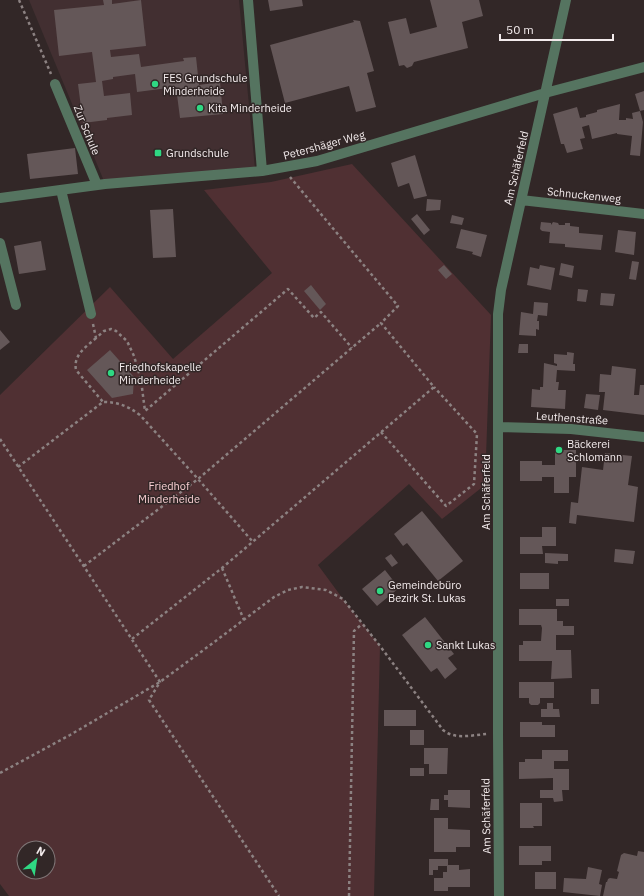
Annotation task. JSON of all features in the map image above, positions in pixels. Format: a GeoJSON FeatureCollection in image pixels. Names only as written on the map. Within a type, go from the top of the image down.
{"type":"FeatureCollection","features":[{"type":"Feature","properties":{"kind":"street"},"geometry":{"type":"LineString","coordinates":[[248,0],[262,171]]}},
{"type":"Feature","properties":{"kind":"street","name":"Am Schäferfeld"},"geometry":{"type":"LineString","coordinates":[[499,896],[498,314],[521,200],[566,0]]}},
{"type":"Feature","properties":{"kind":"street","name":"Petershäger Weg"},"geometry":{"type":"LineString","coordinates":[[0,198],[97,185],[262,171],[317,161],[545,93],[644,67]]}},
{"type":"Feature","properties":{"kind":"street","name":"Zur Schule"},"geometry":{"type":"LineString","coordinates":[[55,84],[97,185]]}},
{"type":"Feature","properties":{"kind":"street"},"geometry":{"type":"LineString","coordinates":[[61,190],[90,314]]}},
{"type":"Feature","properties":{"kind":"street","name":"Schnuckenweg"},"geometry":{"type":"LineString","coordinates":[[521,200],[644,214]]}},
{"type":"Feature","properties":{"kind":"street"},"geometry":{"type":"LineString","coordinates":[[0,243],[16,305]]}},
{"type":"Feature","properties":{"kind":"street","name":"Leuthenstraße"},"geometry":{"type":"LineString","coordinates":[[498,427],[571,429],[644,437]]}},
{"type":"Feature","properties":{"kind":"path"},"geometry":{"type":"LineString","coordinates":[[19,0],[55,84]]}},
{"type":"Feature","properties":{"kind":"path"},"geometry":{"type":"LineString","coordinates":[[84,566],[198,479],[381,323],[398,306],[282,168]]}},
{"type":"Feature","properties":{"kind":"path"},"geometry":{"type":"LineString","coordinates":[[140,415],[288,289],[314,318],[321,312],[352,348]]}},
{"type":"Feature","properties":{"kind":"path"},"geometry":{"type":"LineString","coordinates":[[90,314],[96,338]]}},
{"type":"Feature","properties":{"kind":"path"},"geometry":{"type":"LineString","coordinates":[[381,323],[434,387],[477,434],[474,484],[446,506],[381,432]]}},
{"type":"Feature","properties":{"kind":"path"},"geometry":{"type":"LineString","coordinates":[[104,402],[76,370],[75,365],[78,354],[104,331],[111,329],[116,331],[127,341],[134,356],[141,380],[145,411]]}},
{"type":"Feature","properties":{"kind":"path"},"geometry":{"type":"LineString","coordinates":[[132,639],[222,568],[434,387]]}},
{"type":"Feature","properties":{"kind":"path"},"geometry":{"type":"LineString","coordinates":[[18,466],[104,402],[123,404],[132,408],[140,415],[252,542]]}},
{"type":"Feature","properties":{"kind":"path"},"geometry":{"type":"LineString","coordinates":[[0,439],[160,682]]}},
{"type":"Feature","properties":{"kind":"path"},"geometry":{"type":"LineString","coordinates":[[222,568],[244,620]]}},
{"type":"Feature","properties":{"kind":"path"},"geometry":{"type":"LineString","coordinates":[[0,773],[70,735],[160,682],[274,597],[288,590],[302,587],[326,590],[343,599],[443,730],[449,735],[456,737],[498,733]]}},
{"type":"Feature","properties":{"kind":"path"},"geometry":{"type":"LineString","coordinates":[[349,896],[354,631],[362,624]]}},
{"type":"Feature","properties":{"kind":"path"},"geometry":{"type":"LineString","coordinates":[[160,682],[149,700],[279,896]]}},
{"type":"Feature","properties":{"kind":"shaded area","name":"FES Grundschule Minderheide"},"geometry":{"type":"Polygon","coordinates":[[[29,0],[239,0],[255,169],[104,181],[29,0]]]}},
{"type":"Feature","properties":{"kind":"green space","name":"Friedhof Minderheide"},"geometry":{"type":"Polygon","coordinates":[[[352,164],[491,315],[485,485],[442,519],[409,484],[318,565],[380,646],[374,896],[9,896],[0,884],[0,395],[110,287],[173,359],[272,273],[204,190],[271,182],[352,164]]]}},
{"type":"Feature","properties":{"kind":"building"},"geometry":{"type":"Polygon","coordinates":[[[103,0],[112,0],[112,4],[141,0],[146,46],[110,50],[111,57],[139,54],[141,67],[184,61],[183,58],[196,57],[199,85],[220,82],[223,114],[180,118],[176,87],[137,92],[135,74],[113,77],[113,79],[102,81],[104,96],[130,93],[132,115],[83,123],[78,84],[96,82],[92,52],[59,56],[54,10],[104,5],[103,0]]]}},
{"type":"Feature","properties":{"kind":"building"},"geometry":{"type":"Polygon","coordinates":[[[268,0],[302,0],[303,6],[270,11],[268,0]]]}},
{"type":"Feature","properties":{"kind":"building"},"geometry":{"type":"Polygon","coordinates":[[[430,0],[479,0],[483,16],[462,22],[468,48],[414,62],[412,66],[407,68],[404,65],[399,66],[388,22],[406,18],[410,34],[437,27],[430,0]]]}},
{"type":"Feature","properties":{"kind":"building"},"geometry":{"type":"Polygon","coordinates":[[[353,20],[360,21],[374,71],[367,73],[376,107],[356,112],[349,86],[285,103],[270,45],[354,22],[353,20]]]}},
{"type":"Feature","properties":{"kind":"building"},"geometry":{"type":"Polygon","coordinates":[[[644,91],[644,110],[640,111],[635,94],[644,91]]]}},
{"type":"Feature","properties":{"kind":"building"},"geometry":{"type":"Polygon","coordinates":[[[620,104],[619,120],[626,120],[626,118],[633,119],[632,113],[640,111],[643,122],[640,156],[630,155],[632,136],[617,133],[592,139],[589,125],[582,127],[585,138],[580,139],[583,149],[567,153],[564,144],[561,144],[553,114],[577,107],[580,118],[597,112],[597,110],[620,104]]]}},
{"type":"Feature","properties":{"kind":"building"},"geometry":{"type":"Polygon","coordinates":[[[75,148],[78,174],[30,179],[27,154],[75,148]]]}},
{"type":"Feature","properties":{"kind":"building"},"geometry":{"type":"Polygon","coordinates":[[[415,155],[427,196],[414,199],[409,183],[398,187],[391,163],[415,155]]]}},
{"type":"Feature","properties":{"kind":"building"},"geometry":{"type":"Polygon","coordinates":[[[427,199],[441,200],[440,210],[426,211],[427,199]]]}},
{"type":"Feature","properties":{"kind":"building"},"geometry":{"type":"Polygon","coordinates":[[[173,209],[176,257],[153,258],[150,210],[173,209]]]}},
{"type":"Feature","properties":{"kind":"building"},"geometry":{"type":"Polygon","coordinates":[[[417,214],[430,230],[424,235],[411,219],[417,214]]]}},
{"type":"Feature","properties":{"kind":"building"},"geometry":{"type":"Polygon","coordinates":[[[452,215],[464,218],[462,225],[450,223],[452,215]]]}},
{"type":"Feature","properties":{"kind":"building"},"geometry":{"type":"Polygon","coordinates":[[[541,222],[551,223],[551,225],[553,222],[558,223],[559,225],[570,223],[570,226],[579,227],[579,233],[603,235],[601,250],[565,247],[565,244],[549,243],[550,232],[542,231],[540,229],[541,222]]]}},
{"type":"Feature","properties":{"kind":"building"},"geometry":{"type":"Polygon","coordinates":[[[461,229],[487,235],[481,257],[472,254],[473,252],[456,248],[461,229]]]}},
{"type":"Feature","properties":{"kind":"building"},"geometry":{"type":"Polygon","coordinates":[[[618,230],[636,232],[634,255],[615,252],[618,230]]]}},
{"type":"Feature","properties":{"kind":"building"},"geometry":{"type":"Polygon","coordinates":[[[41,241],[46,270],[19,274],[14,246],[41,241]]]}},
{"type":"Feature","properties":{"kind":"building"},"geometry":{"type":"Polygon","coordinates":[[[632,261],[639,262],[636,280],[629,279],[632,261]]]}},
{"type":"Feature","properties":{"kind":"building"},"geometry":{"type":"Polygon","coordinates":[[[561,263],[574,266],[572,278],[559,275],[561,263]]]}},
{"type":"Feature","properties":{"kind":"building"},"geometry":{"type":"Polygon","coordinates":[[[444,265],[452,274],[446,279],[438,270],[444,265]]]}},
{"type":"Feature","properties":{"kind":"building"},"geometry":{"type":"Polygon","coordinates":[[[540,265],[555,268],[551,290],[527,285],[530,267],[539,269],[540,265]]]}},
{"type":"Feature","properties":{"kind":"building"},"geometry":{"type":"Polygon","coordinates":[[[311,285],[326,304],[320,310],[304,291],[311,285]]]}},
{"type":"Feature","properties":{"kind":"building"},"geometry":{"type":"Polygon","coordinates":[[[578,289],[588,290],[586,302],[577,301],[578,289]]]}},
{"type":"Feature","properties":{"kind":"building"},"geometry":{"type":"Polygon","coordinates":[[[601,293],[615,294],[613,306],[600,305],[601,293]]]}},
{"type":"Feature","properties":{"kind":"building"},"geometry":{"type":"Polygon","coordinates":[[[534,302],[548,303],[547,316],[538,315],[537,321],[539,321],[539,330],[536,329],[536,336],[519,335],[521,312],[533,314],[534,302]]]}},
{"type":"Feature","properties":{"kind":"building"},"geometry":{"type":"Polygon","coordinates":[[[0,330],[10,342],[0,350],[0,330]]]}},
{"type":"Feature","properties":{"kind":"building"},"geometry":{"type":"Polygon","coordinates":[[[519,344],[528,344],[528,353],[518,353],[519,344]]]}},
{"type":"Feature","properties":{"kind":"building","name":"Friedhofskapelle Minderheide"},"geometry":{"type":"Polygon","coordinates":[[[110,350],[134,377],[133,394],[112,398],[87,370],[110,350]]]}},
{"type":"Feature","properties":{"kind":"building"},"geometry":{"type":"Polygon","coordinates":[[[567,352],[574,353],[573,364],[575,364],[575,371],[557,370],[556,382],[559,382],[558,390],[566,390],[565,409],[531,407],[532,389],[540,390],[540,387],[543,387],[544,363],[557,366],[557,364],[554,363],[554,354],[567,355],[567,352]]]}},
{"type":"Feature","properties":{"kind":"building"},"geometry":{"type":"Polygon","coordinates":[[[612,366],[636,369],[634,395],[639,395],[640,385],[644,385],[644,415],[603,410],[605,392],[599,392],[600,374],[611,375],[612,366]]]}},
{"type":"Feature","properties":{"kind":"building"},"geometry":{"type":"Polygon","coordinates":[[[586,394],[600,395],[598,410],[584,408],[586,394]]]}},
{"type":"Feature","properties":{"kind":"building"},"geometry":{"type":"Polygon","coordinates":[[[555,450],[576,450],[576,477],[569,477],[569,493],[554,493],[554,477],[542,477],[542,481],[520,481],[520,461],[542,461],[542,465],[555,465],[555,450]]]}},
{"type":"Feature","properties":{"kind":"building"},"geometry":{"type":"Polygon","coordinates":[[[605,453],[632,456],[628,485],[638,487],[634,522],[577,515],[576,524],[569,523],[571,502],[578,503],[582,467],[603,470],[605,453]]]}},
{"type":"Feature","properties":{"kind":"building"},"geometry":{"type":"Polygon","coordinates":[[[422,511],[463,561],[438,581],[407,543],[403,546],[394,534],[422,511]]]}},
{"type":"Feature","properties":{"kind":"building"},"geometry":{"type":"Polygon","coordinates":[[[542,527],[556,527],[556,546],[542,546],[543,554],[520,554],[520,537],[542,537],[542,527]]]}},
{"type":"Feature","properties":{"kind":"building"},"geometry":{"type":"Polygon","coordinates":[[[615,549],[635,551],[633,564],[614,562],[615,549]]]}},
{"type":"Feature","properties":{"kind":"building"},"geometry":{"type":"Polygon","coordinates":[[[545,553],[568,554],[568,561],[558,561],[558,564],[545,563],[545,553]]]}},
{"type":"Feature","properties":{"kind":"building"},"geometry":{"type":"Polygon","coordinates":[[[391,554],[398,563],[392,567],[385,558],[391,554]]]}},
{"type":"Feature","properties":{"kind":"building"},"geometry":{"type":"Polygon","coordinates":[[[385,570],[399,588],[377,606],[362,589],[385,570]]]}},
{"type":"Feature","properties":{"kind":"building"},"geometry":{"type":"Polygon","coordinates":[[[520,573],[549,573],[549,589],[520,589],[520,573]]]}},
{"type":"Feature","properties":{"kind":"building"},"geometry":{"type":"Polygon","coordinates":[[[556,599],[569,599],[569,606],[556,606],[556,599]]]}},
{"type":"Feature","properties":{"kind":"building"},"geometry":{"type":"Polygon","coordinates":[[[519,609],[557,609],[557,621],[563,621],[563,626],[574,626],[574,635],[556,635],[556,650],[571,650],[572,678],[551,679],[552,661],[519,661],[519,645],[523,645],[523,641],[541,641],[542,628],[541,625],[519,625],[519,609]]]}},
{"type":"Feature","properties":{"kind":"building","name":"Sankt Lukas"},"geometry":{"type":"Polygon","coordinates":[[[425,617],[454,654],[448,658],[457,669],[445,679],[437,668],[431,672],[402,635],[425,617]]]}},
{"type":"Feature","properties":{"kind":"building"},"geometry":{"type":"Polygon","coordinates":[[[519,682],[554,682],[554,698],[540,698],[540,703],[538,705],[531,705],[529,703],[529,698],[519,698],[519,682]]]}},
{"type":"Feature","properties":{"kind":"building"},"geometry":{"type":"Polygon","coordinates":[[[591,689],[599,689],[599,704],[591,704],[591,689]]]}},
{"type":"Feature","properties":{"kind":"building"},"geometry":{"type":"Polygon","coordinates":[[[547,703],[553,703],[553,709],[559,709],[560,717],[541,717],[541,709],[547,709],[547,703]]]}},
{"type":"Feature","properties":{"kind":"building"},"geometry":{"type":"Polygon","coordinates":[[[384,710],[416,710],[416,726],[384,726],[384,710]]]}},
{"type":"Feature","properties":{"kind":"building"},"geometry":{"type":"Polygon","coordinates":[[[520,722],[542,722],[542,725],[555,725],[555,737],[520,737],[520,722]]]}},
{"type":"Feature","properties":{"kind":"building"},"geometry":{"type":"Polygon","coordinates":[[[410,730],[424,730],[424,745],[410,745],[410,730]]]}},
{"type":"Feature","properties":{"kind":"building"},"geometry":{"type":"Polygon","coordinates":[[[424,748],[448,748],[447,774],[429,774],[429,764],[424,764],[424,748]]]}},
{"type":"Feature","properties":{"kind":"building"},"geometry":{"type":"Polygon","coordinates":[[[542,750],[568,750],[568,761],[554,761],[554,769],[569,769],[569,790],[562,790],[563,801],[554,802],[553,798],[540,798],[540,790],[553,790],[553,778],[519,779],[519,762],[525,762],[525,759],[542,759],[542,750]]]}},
{"type":"Feature","properties":{"kind":"building"},"geometry":{"type":"Polygon","coordinates":[[[410,768],[424,768],[424,776],[410,776],[410,768]]]}},
{"type":"Feature","properties":{"kind":"building"},"geometry":{"type":"Polygon","coordinates":[[[448,790],[470,790],[470,808],[448,807],[448,800],[444,800],[444,795],[448,795],[448,790]]]}},
{"type":"Feature","properties":{"kind":"building"},"geometry":{"type":"Polygon","coordinates":[[[431,799],[439,799],[439,810],[430,810],[431,799]]]}},
{"type":"Feature","properties":{"kind":"building"},"geometry":{"type":"Polygon","coordinates":[[[520,803],[542,803],[542,826],[533,826],[534,828],[520,828],[520,803]]]}},
{"type":"Feature","properties":{"kind":"building"},"geometry":{"type":"Polygon","coordinates":[[[434,818],[448,818],[448,829],[470,830],[470,847],[456,847],[456,852],[434,852],[434,818]]]}},
{"type":"Feature","properties":{"kind":"building"},"geometry":{"type":"Polygon","coordinates":[[[519,846],[551,846],[551,861],[542,861],[542,865],[519,865],[519,846]]]}},
{"type":"Feature","properties":{"kind":"building"},"geometry":{"type":"Polygon","coordinates":[[[638,851],[644,852],[644,896],[603,896],[608,879],[617,879],[619,872],[617,871],[621,855],[624,853],[637,856],[638,851]]]}},
{"type":"Feature","properties":{"kind":"building"},"geometry":{"type":"Polygon","coordinates":[[[429,859],[448,859],[448,865],[459,865],[459,870],[470,869],[470,887],[448,887],[448,891],[434,891],[434,878],[443,878],[443,872],[447,872],[447,866],[438,866],[438,870],[433,870],[433,875],[429,875],[429,859]]]}},
{"type":"Feature","properties":{"kind":"building"},"geometry":{"type":"Polygon","coordinates":[[[588,867],[602,870],[599,884],[602,885],[600,896],[563,892],[564,878],[586,879],[588,867]]]}},
{"type":"Feature","properties":{"kind":"building"},"geometry":{"type":"Polygon","coordinates":[[[535,872],[556,872],[556,889],[535,889],[535,872]]]}},
{"type":"Feature","properties":{"kind":"place","name":"FES Grundschule Minderheide"},"geometry":{"type":"Point","coordinates":[155,84]}},
{"type":"Feature","properties":{"kind":"place","name":"Kita Minderheide"},"geometry":{"type":"Point","coordinates":[200,108]}},
{"type":"Feature","properties":{"kind":"place","name":"Grundschule"},"geometry":{"type":"Point","coordinates":[158,153]}},
{"type":"Feature","properties":{"kind":"place","name":"Friedhofskapelle Minderheide"},"geometry":{"type":"Point","coordinates":[111,373]}},
{"type":"Feature","properties":{"kind":"place","name":"Bäckerei Schlomann"},"geometry":{"type":"Point","coordinates":[559,450]}},
{"type":"Feature","properties":{"kind":"place","name":"Gemeindebüro Bezirk St. Lukas"},"geometry":{"type":"Point","coordinates":[380,591]}},
{"type":"Feature","properties":{"kind":"place","name":"Sankt Lukas"},"geometry":{"type":"Point","coordinates":[428,645]}}]}
